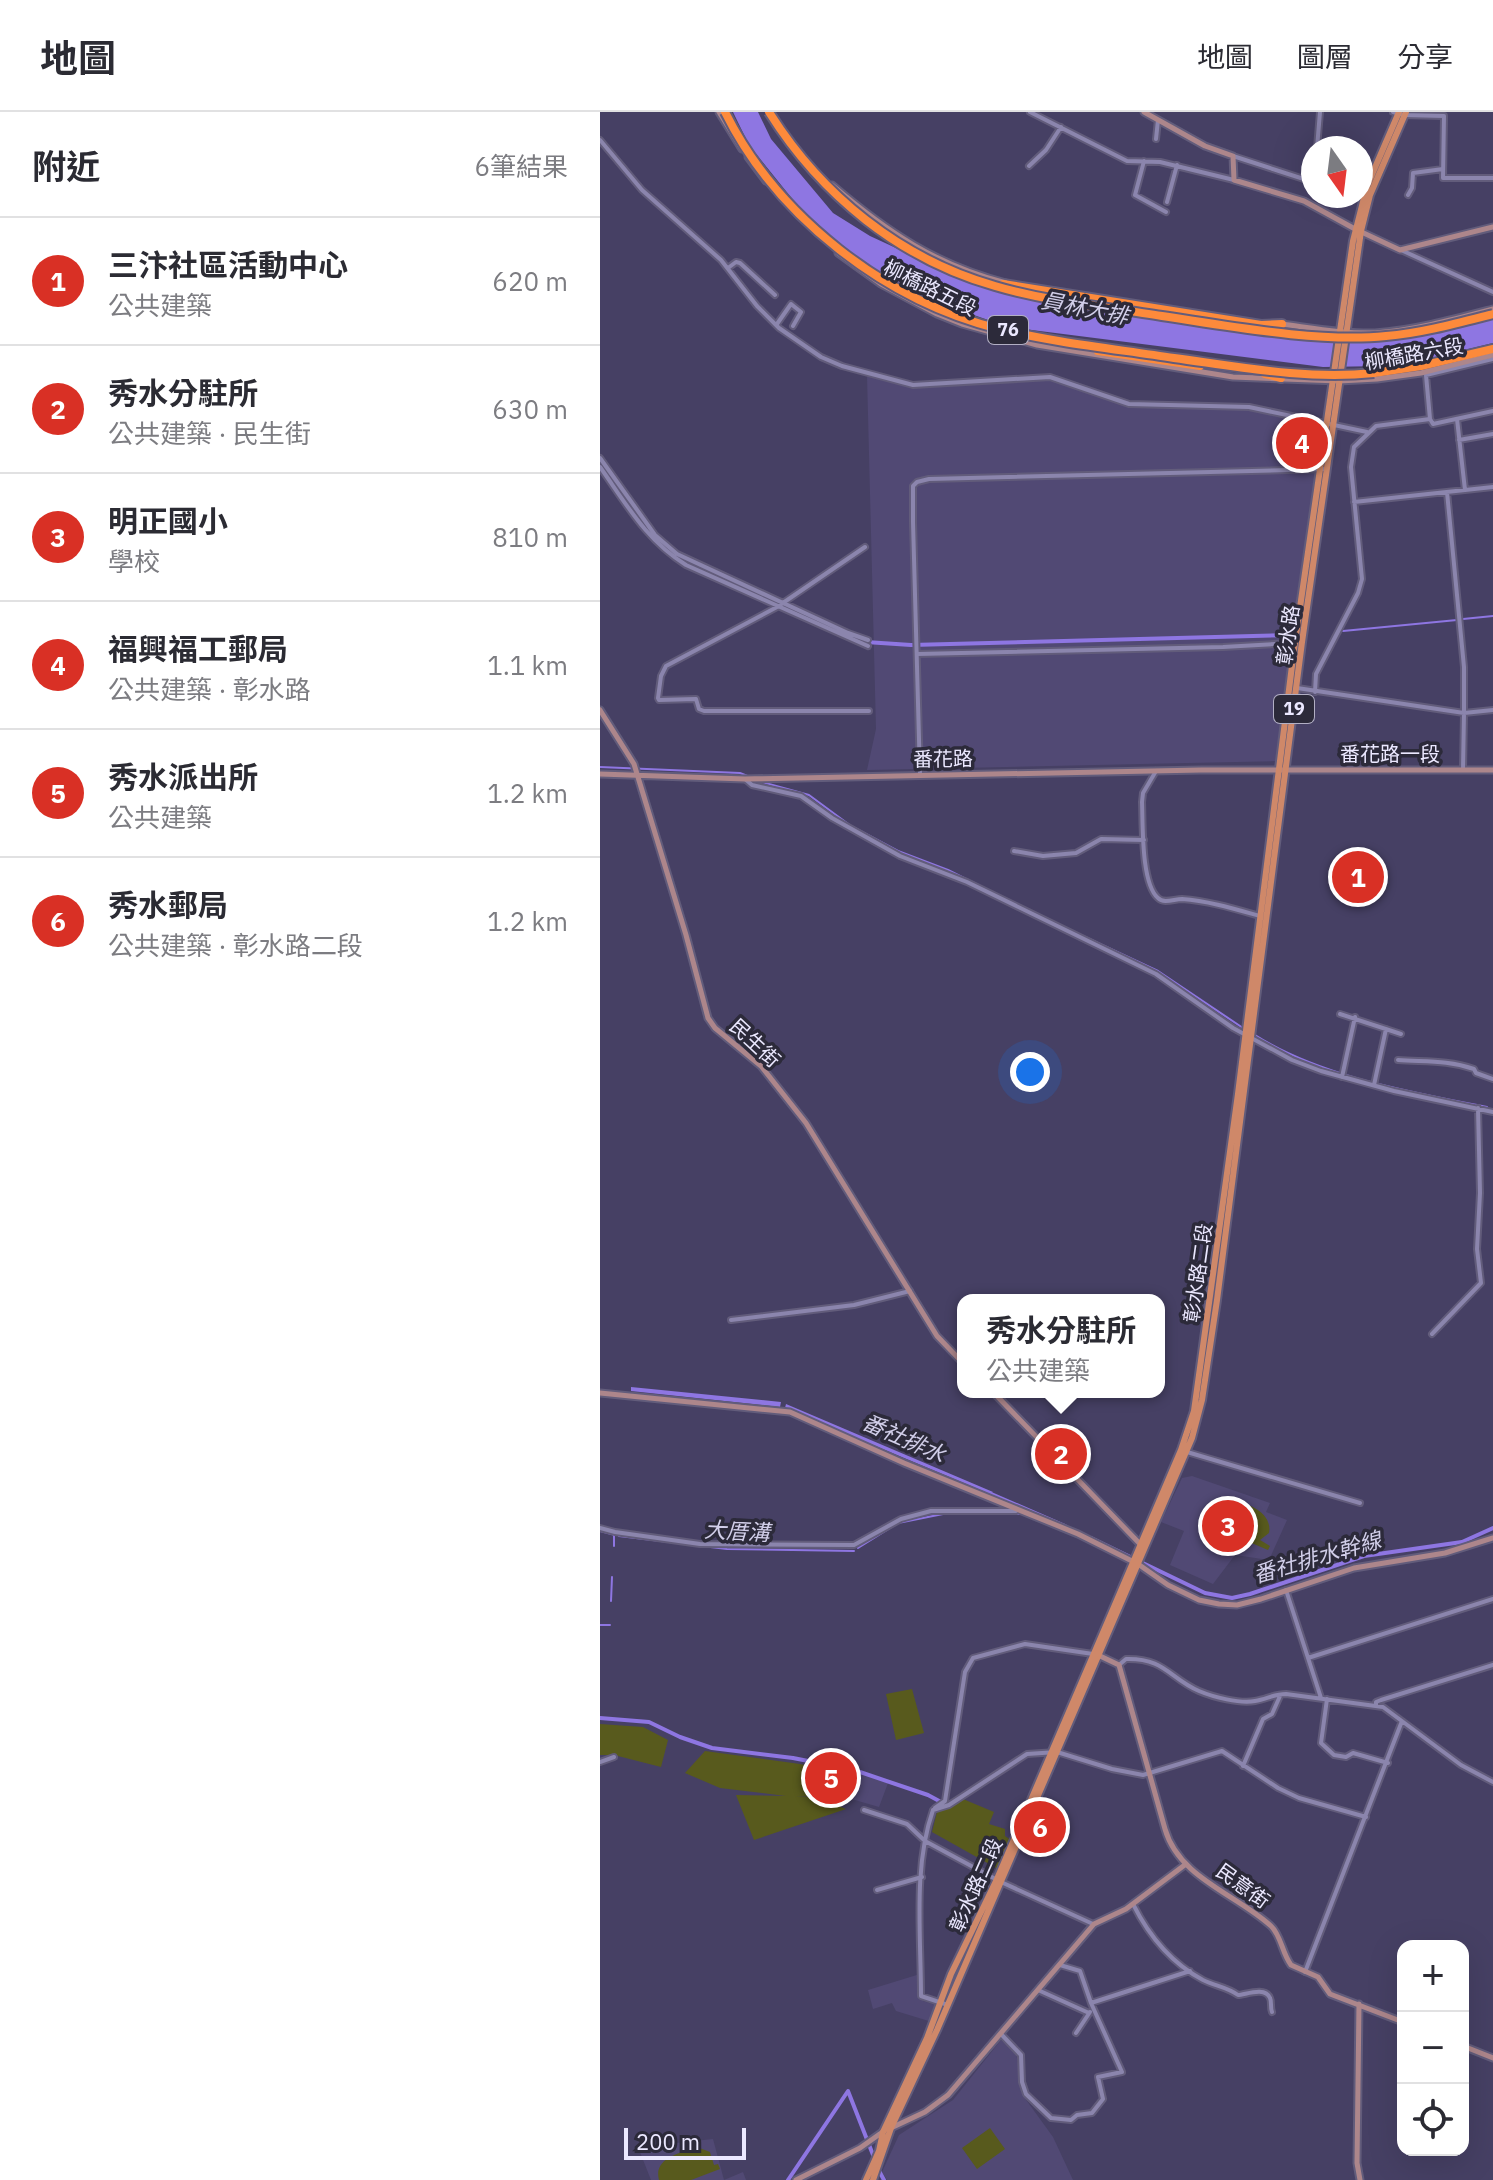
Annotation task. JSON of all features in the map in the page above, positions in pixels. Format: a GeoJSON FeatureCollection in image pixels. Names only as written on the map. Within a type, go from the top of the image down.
{"type":"FeatureCollection","features":[{"type":"Feature","properties":{"kind":"highway","name":"76"},"geometry":{"type":"LineString","coordinates":[[722,112],[749,152],[805,219],[857,262],[876,276],[936,305],[997,328],[1082,345],[1324,375],[1374,373],[1493,354]]}},
{"type":"Feature","properties":{"kind":"highway","name":"76"},"geometry":{"type":"LineString","coordinates":[[771,112],[812,171],[853,210],[887,236],[959,274],[995,286],[1050,299],[1187,320],[1329,337],[1383,337],[1441,327],[1493,312]]}},
{"type":"Feature","properties":{"kind":"highway"},"geometry":{"type":"LineString","coordinates":[[959,274],[1034,290],[1261,325],[1282,324]]}},
{"type":"Feature","properties":{"kind":"highway"},"geometry":{"type":"LineString","coordinates":[[1020,333],[1051,343],[1281,378]]}},
{"type":"Feature","properties":{"kind":"main road","name":"19"},"geometry":{"type":"LineString","coordinates":[[1336,381],[1358,230],[1400,113]]}},
{"type":"Feature","properties":{"kind":"main road","name":"彰水路"},"geometry":{"type":"LineString","coordinates":[[1248,1035],[1336,381]]}},
{"type":"Feature","properties":{"kind":"main road","name":"彰水路"},"geometry":{"type":"LineString","coordinates":[[1248,1035],[1260,916],[1297,688],[1299,642]]}},
{"type":"Feature","properties":{"kind":"main road","name":"彰水路二段"},"geometry":{"type":"LineString","coordinates":[[891,2128],[1184,1451],[1213,1300],[1248,1035]]}},
{"type":"Feature","properties":{"kind":"main road","name":"彰水路二段"},"geometry":{"type":"LineString","coordinates":[[883,2132],[930,2039]]}},
{"type":"Feature","properties":{"kind":"main road","name":"19"},"geometry":{"type":"LineString","coordinates":[[873,2177],[891,2128]]}},
{"type":"Feature","properties":{"kind":"main road","name":"19"},"geometry":{"type":"LineString","coordinates":[[880,2155],[883,2132]]}},
{"type":"Feature","properties":{"kind":"street","name":"柳橋路五段"},"geometry":{"type":"LineString","coordinates":[[722,112],[757,171],[795,214],[857,268],[937,314],[1037,345],[1233,377],[1336,381]]}},
{"type":"Feature","properties":{"kind":"street","name":"柳橋路五段"},"geometry":{"type":"LineString","coordinates":[[771,112],[812,165],[864,212],[914,247],[960,269],[1030,288],[1343,335]]}},
{"type":"Feature","properties":{"kind":"street"},"geometry":{"type":"LineString","coordinates":[[1030,112],[1127,161],[1177,165],[1304,201],[1358,230],[1493,292]]}},
{"type":"Feature","properties":{"kind":"street"},"geometry":{"type":"LineString","coordinates":[[1144,112],[1205,146],[1301,178]]}},
{"type":"Feature","properties":{"kind":"street"},"geometry":{"type":"LineString","coordinates":[[1318,136],[1320,112]]}},
{"type":"Feature","properties":{"kind":"street"},"geometry":{"type":"LineString","coordinates":[[1400,113],[1444,116],[1445,179],[1493,178]]}},
{"type":"Feature","properties":{"kind":"street"},"geometry":{"type":"LineString","coordinates":[[1156,139],[1158,120]]}},
{"type":"Feature","properties":{"kind":"street"},"geometry":{"type":"LineString","coordinates":[[1029,166],[1046,150],[1061,127]]}},
{"type":"Feature","properties":{"kind":"street"},"geometry":{"type":"LineString","coordinates":[[600,140],[642,190],[728,268],[757,306],[799,344],[821,357],[861,372],[913,385],[1050,377],[1129,404],[1249,407],[1367,432]]}},
{"type":"Feature","properties":{"kind":"street"},"geometry":{"type":"LineString","coordinates":[[1233,156],[1234,180]]}},
{"type":"Feature","properties":{"kind":"street"},"geometry":{"type":"LineString","coordinates":[[1144,161],[1135,195],[1166,212]]}},
{"type":"Feature","properties":{"kind":"street"},"geometry":{"type":"LineString","coordinates":[[1167,202],[1177,165]]}},
{"type":"Feature","properties":{"kind":"street"},"geometry":{"type":"LineString","coordinates":[[1408,195],[1413,173],[1443,169]]}},
{"type":"Feature","properties":{"kind":"street"},"geometry":{"type":"LineString","coordinates":[[1400,250],[1493,227]]}},
{"type":"Feature","properties":{"kind":"street"},"geometry":{"type":"LineString","coordinates":[[728,268],[736,262],[740,263],[775,295]]}},
{"type":"Feature","properties":{"kind":"street"},"geometry":{"type":"LineString","coordinates":[[777,324],[791,304],[801,312],[793,326]]}},
{"type":"Feature","properties":{"kind":"street","name":"柳橋路六段"},"geometry":{"type":"LineString","coordinates":[[1343,335],[1376,333],[1493,312]]}},
{"type":"Feature","properties":{"kind":"street"},"geometry":{"type":"LineString","coordinates":[[1493,354],[1426,375],[1433,424],[1493,411]]}},
{"type":"Feature","properties":{"kind":"street","name":"柳橋路六段"},"geometry":{"type":"LineString","coordinates":[[1336,381],[1421,373],[1493,354]]}},
{"type":"Feature","properties":{"kind":"street"},"geometry":{"type":"LineString","coordinates":[[1315,692],[1316,674],[1358,593],[1362,579],[1351,458],[1354,447],[1367,432],[1385,424],[1430,419]]}},
{"type":"Feature","properties":{"kind":"street"},"geometry":{"type":"LineString","coordinates":[[1457,419],[1465,490]]}},
{"type":"Feature","properties":{"kind":"street"},"geometry":{"type":"LineString","coordinates":[[1459,440],[1493,434]]}},
{"type":"Feature","properties":{"kind":"street"},"geometry":{"type":"LineString","coordinates":[[600,458],[655,535],[670,549],[780,605]]}},
{"type":"Feature","properties":{"kind":"street"},"geometry":{"type":"LineString","coordinates":[[600,467],[662,550],[686,565],[868,643]]}},
{"type":"Feature","properties":{"kind":"street"},"geometry":{"type":"LineString","coordinates":[[920,775],[913,486],[917,482],[929,479],[1324,469]]}},
{"type":"Feature","properties":{"kind":"street"},"geometry":{"type":"LineString","coordinates":[[1354,502],[1493,487]]}},
{"type":"Feature","properties":{"kind":"street"},"geometry":{"type":"LineString","coordinates":[[1447,492],[1464,667],[1463,770]]}},
{"type":"Feature","properties":{"kind":"street"},"geometry":{"type":"LineString","coordinates":[[865,547],[780,605],[666,666],[661,676],[659,700],[696,699],[699,700],[699,709],[704,711],[869,711]]}},
{"type":"Feature","properties":{"kind":"street"},"geometry":{"type":"LineString","coordinates":[[917,654],[1223,647],[1299,642]]}},
{"type":"Feature","properties":{"kind":"street"},"geometry":{"type":"LineString","coordinates":[[1297,688],[1464,713],[1493,710]]}},
{"type":"Feature","properties":{"kind":"street","name":"民生街"},"geometry":{"type":"LineString","coordinates":[[600,710],[638,775],[708,1018],[715,1028],[761,1066],[806,1123],[937,1336],[957,1357]]}},
{"type":"Feature","properties":{"kind":"street","name":"番花路一段"},"geometry":{"type":"LineString","coordinates":[[1282,769],[1493,770]]}},
{"type":"Feature","properties":{"kind":"street","name":"番花路"},"geometry":{"type":"LineString","coordinates":[[600,774],[745,779],[1282,769]]}},
{"type":"Feature","properties":{"kind":"street"},"geometry":{"type":"LineString","coordinates":[[1156,771],[1143,793],[1144,840],[1147,877],[1160,900],[1183,899],[1260,916]]}},
{"type":"Feature","properties":{"kind":"street"},"geometry":{"type":"LineString","coordinates":[[745,779],[752,785],[801,796],[832,818],[890,851],[967,882],[1156,974],[1233,1028],[1292,1060],[1423,1098],[1493,1112]]}},
{"type":"Feature","properties":{"kind":"street"},"geometry":{"type":"LineString","coordinates":[[1014,851],[1043,856],[1076,853],[1101,839],[1144,840]]}},
{"type":"Feature","properties":{"kind":"street"},"geometry":{"type":"LineString","coordinates":[[1340,1014],[1401,1034]]}},
{"type":"Feature","properties":{"kind":"street"},"geometry":{"type":"LineString","coordinates":[[1342,1077],[1355,1017]]}},
{"type":"Feature","properties":{"kind":"street"},"geometry":{"type":"LineString","coordinates":[[1373,1085],[1386,1029]]}},
{"type":"Feature","properties":{"kind":"street"},"geometry":{"type":"LineString","coordinates":[[1398,1060],[1446,1061],[1474,1069],[1476,1073],[1493,1079]]}},
{"type":"Feature","properties":{"kind":"street"},"geometry":{"type":"LineString","coordinates":[[1432,1334],[1481,1283],[1477,1249],[1480,1193],[1478,1108]]}},
{"type":"Feature","properties":{"kind":"street"},"geometry":{"type":"LineString","coordinates":[[731,1320],[854,1305],[910,1291]]}},
{"type":"Feature","properties":{"kind":"street"},"geometry":{"type":"LineString","coordinates":[[600,1393],[782,1410],[1136,1560],[1168,1585],[1199,1600],[1219,1604],[1237,1605],[1354,1568],[1445,1553],[1493,1538]]}},
{"type":"Feature","properties":{"kind":"street"},"geometry":{"type":"LineString","coordinates":[[999,1398],[1142,1545]]}},
{"type":"Feature","properties":{"kind":"street"},"geometry":{"type":"LineString","coordinates":[[782,1410],[784,1401]]}},
{"type":"Feature","properties":{"kind":"street"},"geometry":{"type":"LineString","coordinates":[[1184,1451],[1360,1503]]}},
{"type":"Feature","properties":{"kind":"street"},"geometry":{"type":"LineString","coordinates":[[600,1528],[700,1544],[854,1545],[901,1519],[931,1511],[1021,1511]]}},
{"type":"Feature","properties":{"kind":"street"},"geometry":{"type":"LineString","coordinates":[[1286,1590],[1324,1699],[1321,1743],[1334,1755],[1346,1757],[1353,1753],[1388,1763]]}},
{"type":"Feature","properties":{"kind":"street"},"geometry":{"type":"LineString","coordinates":[[1308,1658],[1493,1599]]}},
{"type":"Feature","properties":{"kind":"street"},"geometry":{"type":"LineString","coordinates":[[945,2004],[921,1996],[922,1877],[925,1841],[933,1810],[945,1801],[965,1672],[973,1658],[1025,1644],[1096,1655],[1119,1665],[1126,1659],[1148,1660],[1162,1665],[1199,1691],[1245,1701],[1281,1694],[1383,1707],[1461,1765],[1493,1782]]}},
{"type":"Feature","properties":{"kind":"street","name":"民意街"},"geometry":{"type":"LineString","coordinates":[[1119,1665],[1169,1842],[1186,1864],[1273,1927],[1287,1959],[1305,1973],[1318,1977],[1330,1994],[1397,2020]]}},
{"type":"Feature","properties":{"kind":"street"},"geometry":{"type":"LineString","coordinates":[[1376,1706],[1376,1702],[1381,1700],[1493,1665]]}},
{"type":"Feature","properties":{"kind":"street"},"geometry":{"type":"LineString","coordinates":[[1243,1766],[1263,1719],[1272,1714],[1281,1694]]}},
{"type":"Feature","properties":{"kind":"street"},"geometry":{"type":"LineString","coordinates":[[1305,1973],[1402,1721]]}},
{"type":"Feature","properties":{"kind":"street"},"geometry":{"type":"LineString","coordinates":[[933,1810],[949,1805],[1027,1754],[1054,1751],[1130,1774],[1149,1773],[1222,1751],[1278,1788],[1299,1798],[1366,1817]]}},
{"type":"Feature","properties":{"kind":"street"},"geometry":{"type":"LineString","coordinates":[[600,1762],[614,1757]]}},
{"type":"Feature","properties":{"kind":"street"},"geometry":{"type":"LineString","coordinates":[[864,1810],[907,1824],[925,1841],[999,1881],[1094,1924]]}},
{"type":"Feature","properties":{"kind":"street"},"geometry":{"type":"LineString","coordinates":[[796,2180],[925,2112],[948,2095],[1094,1924],[1133,1904],[1186,1864]]}},
{"type":"Feature","properties":{"kind":"street"},"geometry":{"type":"LineString","coordinates":[[877,1890],[922,1877]]}},
{"type":"Feature","properties":{"kind":"street"},"geometry":{"type":"LineString","coordinates":[[1133,1904],[1154,1942],[1190,1971],[1242,1996],[1254,1991],[1267,1994],[1272,2012]]}},
{"type":"Feature","properties":{"kind":"street"},"geometry":{"type":"LineString","coordinates":[[1001,2034],[1021,2055],[1022,2082],[1026,2094],[1051,2118],[1071,2120],[1077,2115],[1092,2113],[1103,2099],[1098,2077],[1122,2072],[1091,2008],[1080,1971],[1057,1964]]}},
{"type":"Feature","properties":{"kind":"street"},"geometry":{"type":"LineString","coordinates":[[1076,2033],[1091,2008],[1190,1971]]}},
{"type":"Feature","properties":{"kind":"street"},"geometry":{"type":"LineString","coordinates":[[1036,1989],[1091,2008]]}},
{"type":"Feature","properties":{"kind":"street"},"geometry":{"type":"LineString","coordinates":[[1359,2004],[1357,2163],[1360,2180]]}},
{"type":"Feature","properties":{"kind":"street"},"geometry":{"type":"LineString","coordinates":[[1469,2048],[1493,2058]]}},
{"type":"Feature","properties":{"kind":"shaded area"},"geometry":{"type":"Polygon","coordinates":[[[867,375],[916,387],[1058,380],[1126,404],[1249,408],[1324,426],[1278,761],[867,770],[876,729],[867,375]]]}},
{"type":"Feature","properties":{"kind":"shaded area"},"geometry":{"type":"Polygon","coordinates":[[[1192,1476],[1270,1503],[1266,1512],[1287,1520],[1269,1560],[1235,1555],[1213,1584],[1170,1565],[1184,1531],[1161,1522],[1182,1478],[1192,1476]]]}},
{"type":"Feature","properties":{"kind":"shaded area"},"geometry":{"type":"Polygon","coordinates":[[[1229,1500],[1257,1509],[1267,1519],[1269,1533],[1260,1540],[1270,1546],[1268,1550],[1207,1524],[1208,1519],[1216,1522],[1217,1508],[1229,1500]]]}},
{"type":"Feature","properties":{"kind":"shaded area"},"geometry":{"type":"Polygon","coordinates":[[[912,1689],[924,1733],[896,1740],[886,1694],[912,1689]]]}},
{"type":"Feature","properties":{"kind":"shaded area"},"geometry":{"type":"Polygon","coordinates":[[[600,1724],[643,1727],[668,1740],[661,1767],[614,1755],[600,1755],[600,1724]]]}},
{"type":"Feature","properties":{"kind":"shaded area"},"geometry":{"type":"Polygon","coordinates":[[[705,1751],[828,1770],[821,1796],[796,1797],[815,1797],[846,1809],[754,1840],[736,1795],[786,1796],[720,1788],[685,1773],[705,1751]]]}},
{"type":"Feature","properties":{"kind":"shaded area"},"geometry":{"type":"Polygon","coordinates":[[[855,1773],[888,1783],[879,1807],[848,1798],[855,1773]]]}},
{"type":"Feature","properties":{"kind":"shaded area"},"geometry":{"type":"Polygon","coordinates":[[[963,1799],[994,1812],[989,1824],[1005,1829],[1005,1836],[1011,1840],[998,1869],[932,1832],[937,1812],[963,1799]]]}},
{"type":"Feature","properties":{"kind":"shaded area"},"geometry":{"type":"Polygon","coordinates":[[[920,1974],[923,2001],[939,2006],[932,2022],[896,2011],[892,2003],[873,2009],[868,1990],[920,1974]]]}},
{"type":"Feature","properties":{"kind":"shaded area"},"geometry":{"type":"Polygon","coordinates":[[[1001,2040],[1016,2053],[1024,2097],[1053,2137],[1073,2180],[887,2180],[882,2172],[899,2135],[953,2100],[1001,2040]]]}},
{"type":"Feature","properties":{"kind":"shaded area"},"geometry":{"type":"Polygon","coordinates":[[[990,2128],[1005,2149],[977,2169],[962,2148],[990,2128]]]}},
{"type":"Feature","properties":{"kind":"shaded area"},"geometry":{"type":"Polygon","coordinates":[[[713,2139],[724,2180],[651,2180],[638,2147],[713,2139]]]}},
{"type":"Feature","properties":{"kind":"shaded area"},"geometry":{"type":"Polygon","coordinates":[[[697,2147],[710,2152],[714,2165],[718,2164],[720,2169],[691,2180],[659,2180],[658,2173],[664,2161],[697,2147]]]}},
{"type":"Feature","properties":{"kind":"shaded area"},"geometry":{"type":"Polygon","coordinates":[[[743,2172],[746,2180],[724,2180],[743,2172]]]}},
{"type":"Feature","properties":{"kind":"water","name":"員林大排"},"geometry":{"type":"Polygon","coordinates":[[[733,112],[758,112],[771,139],[833,213],[870,236],[950,273],[1099,310],[1299,340],[1380,341],[1426,335],[1493,318],[1493,343],[1383,366],[1323,367],[1008,327],[937,302],[868,268],[806,216],[749,145],[733,112]]]}},
{"type":"Feature","properties":{"kind":"water"},"geometry":{"type":"Polygon","coordinates":[[[631,1387],[781,1402],[780,1407],[631,1391],[631,1387]]]}},
{"type":"Feature","properties":{"kind":"water"},"geometry":{"type":"Polygon","coordinates":[[[786,1404],[993,1492],[990,1494],[785,1408],[786,1404]]]}},
{"type":"Feature","properties":{"kind":"waterway"},"geometry":{"type":"LineString","coordinates":[[1463,619],[1493,616]]}},
{"type":"Feature","properties":{"kind":"waterway"},"geometry":{"type":"LineString","coordinates":[[1343,631],[1457,620]]}},
{"type":"Feature","properties":{"kind":"waterway"},"geometry":{"type":"LineString","coordinates":[[856,637],[866,642],[911,645],[1293,635]]}},
{"type":"Feature","properties":{"kind":"waterway"},"geometry":{"type":"LineString","coordinates":[[600,767],[740,773],[750,777]]}},
{"type":"Feature","properties":{"kind":"waterway"},"geometry":{"type":"LineString","coordinates":[[755,780],[809,795],[851,826],[898,851],[948,870],[1008,900]]}},
{"type":"Feature","properties":{"kind":"waterway"},"geometry":{"type":"LineString","coordinates":[[1068,929],[1158,971],[1243,1028]]}},
{"type":"Feature","properties":{"kind":"waterway"},"geometry":{"type":"LineString","coordinates":[[1255,1035],[1281,1050],[1338,1072],[1398,1089],[1487,1107]]}},
{"type":"Feature","properties":{"kind":"waterway","name":"番社排水"},"geometry":{"type":"LineString","coordinates":[[989,1493],[1065,1526]]}},
{"type":"Feature","properties":{"kind":"waterway","name":"大厝溝"},"geometry":{"type":"LineString","coordinates":[[858,1548],[898,1523],[948,1513]]}},
{"type":"Feature","properties":{"kind":"waterway","name":"大厝溝"},"geometry":{"type":"LineString","coordinates":[[971,1513],[1022,1514]]}},
{"type":"Feature","properties":{"kind":"waterway","name":"番社排水幹線"},"geometry":{"type":"LineString","coordinates":[[1091,1538],[1205,1593],[1232,1598],[1364,1556],[1462,1542],[1493,1528]]}},
{"type":"Feature","properties":{"kind":"waterway","name":"大厝溝"},"geometry":{"type":"LineString","coordinates":[[600,1531],[615,1535]]}},
{"type":"Feature","properties":{"kind":"waterway"},"geometry":{"type":"LineString","coordinates":[[614,1536],[614,1546]]}},
{"type":"Feature","properties":{"kind":"waterway","name":"大厝溝"},"geometry":{"type":"LineString","coordinates":[[619,1536],[727,1549],[854,1551]]}},
{"type":"Feature","properties":{"kind":"waterway"},"geometry":{"type":"LineString","coordinates":[[611,1601],[612,1577]]}},
{"type":"Feature","properties":{"kind":"waterway"},"geometry":{"type":"LineString","coordinates":[[600,1625],[610,1625]]}},
{"type":"Feature","properties":{"kind":"waterway"},"geometry":{"type":"LineString","coordinates":[[600,1718],[649,1722],[712,1748],[793,1758],[854,1770],[941,1802]]}},
{"type":"Feature","properties":{"kind":"waterway"},"geometry":{"type":"LineString","coordinates":[[788,2180],[848,2091],[875,2160]]}},
{"type":"Feature","properties":{"kind":"waterway"},"geometry":{"type":"LineString","coordinates":[[878,2169],[884,2180]]}},
{"type":"Feature","properties":{"kind":"place","name":"福興福工郵局"},"geometry":{"type":"Point","coordinates":[1302,443]}},
{"type":"Feature","properties":{"kind":"place","name":"三汴社區活動中心"},"geometry":{"type":"Point","coordinates":[1358,877]}},
{"type":"Feature","properties":{"kind":"place","name":"秀水分駐所"},"geometry":{"type":"Point","coordinates":[1061,1454]}},
{"type":"Feature","properties":{"kind":"place","name":"明正國小"},"geometry":{"type":"Point","coordinates":[1228,1526]}},
{"type":"Feature","properties":{"kind":"place","name":"秀水派出所"},"geometry":{"type":"Point","coordinates":[831,1778]}},
{"type":"Feature","properties":{"kind":"place","name":"秀水郵局"},"geometry":{"type":"Point","coordinates":[1040,1827]}}]}
